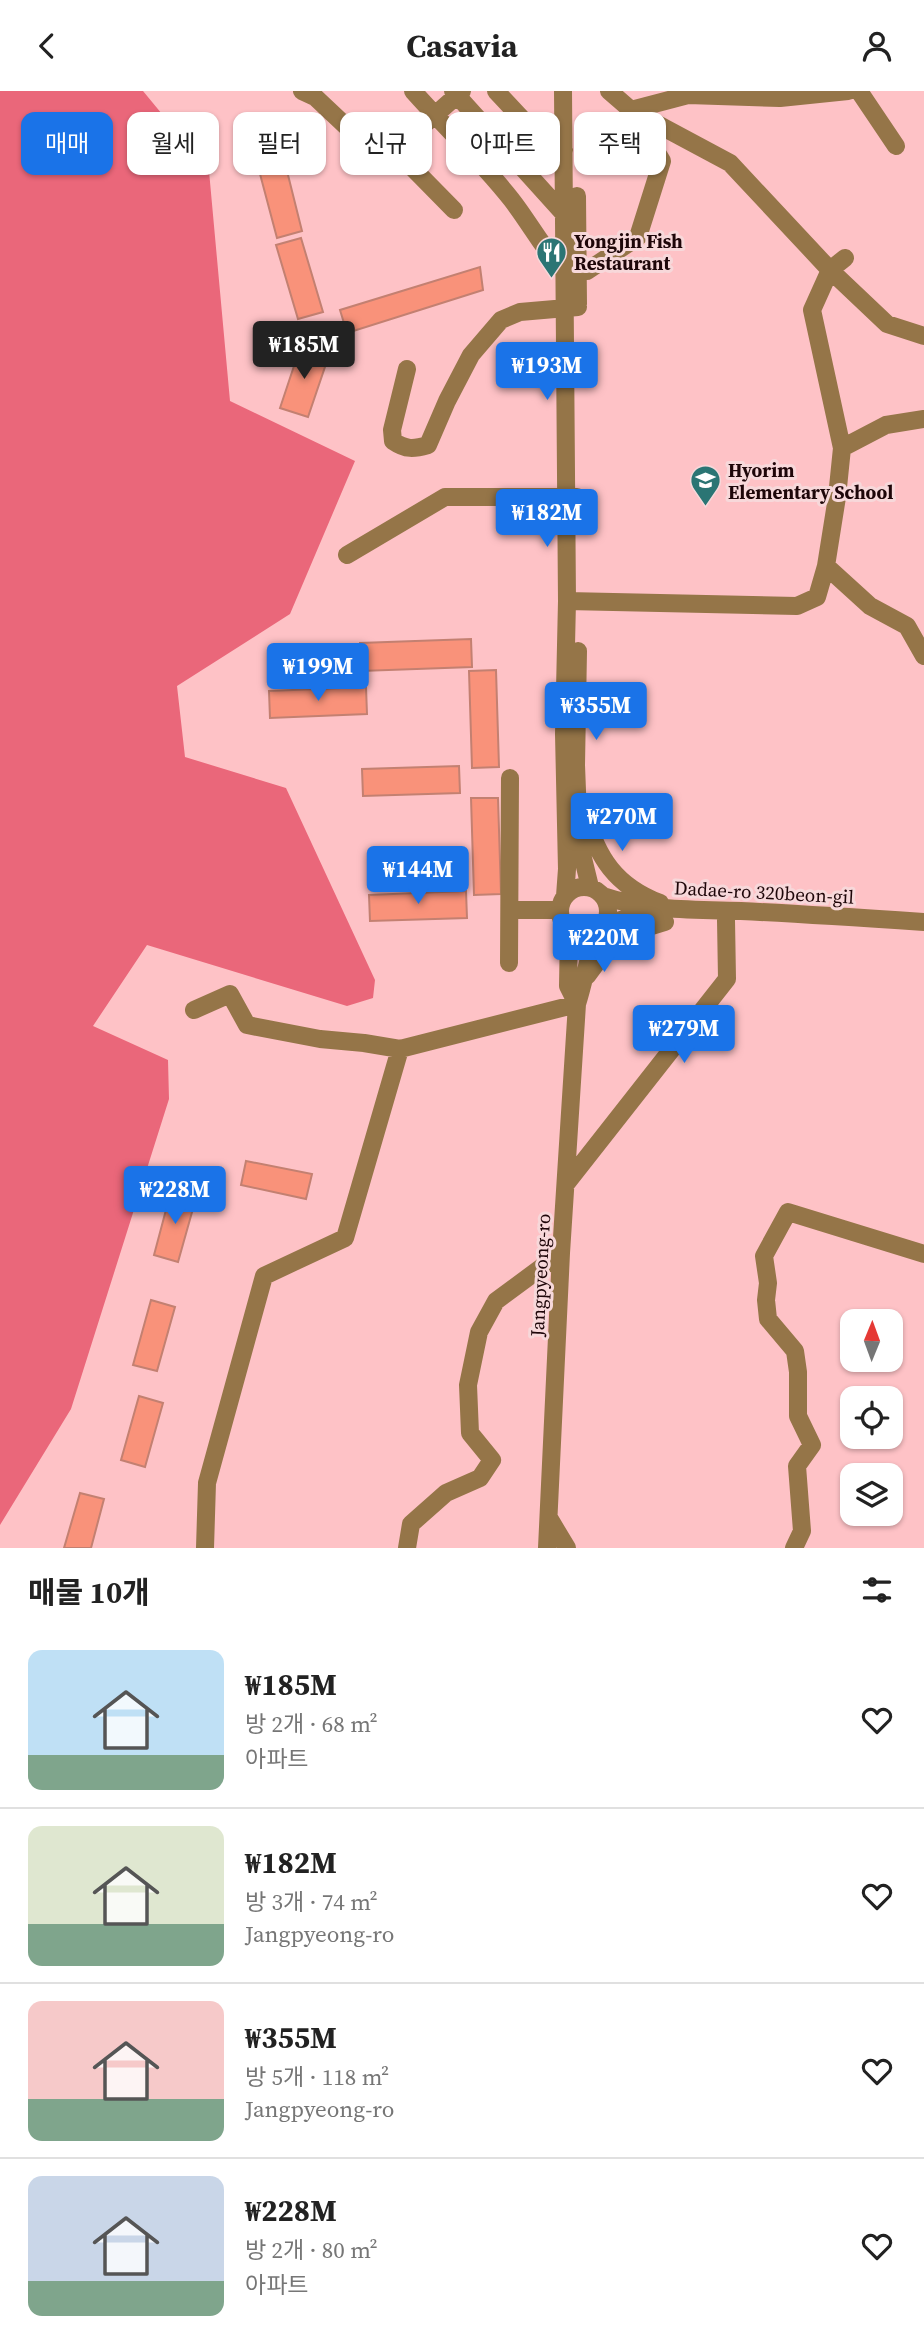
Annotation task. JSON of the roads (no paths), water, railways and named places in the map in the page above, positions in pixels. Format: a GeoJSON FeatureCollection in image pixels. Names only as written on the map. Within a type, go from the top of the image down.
{"type":"FeatureCollection","features":[{"type":"Feature","properties":{"kind":"street"},"geometry":{"type":"LineString","coordinates":[[413,91],[510,197],[553,259],[572,272],[587,271],[638,237],[662,161],[631,110]]}},
{"type":"Feature","properties":{"kind":"street"},"geometry":{"type":"LineString","coordinates":[[496,91],[552,151],[564,150]]}},
{"type":"Feature","properties":{"kind":"street"},"geometry":{"type":"LineString","coordinates":[[563,91],[565,215],[572,272]]}},
{"type":"Feature","properties":{"kind":"street"},"geometry":{"type":"LineString","coordinates":[[575,91],[571,497],[579,842],[596,892],[608,912],[585,966],[584,982],[577,1004]]}},
{"type":"Feature","properties":{"kind":"street"},"geometry":{"type":"LineString","coordinates":[[609,91],[631,110],[730,163],[830,270],[887,324],[924,336]]}},
{"type":"Feature","properties":{"kind":"street"},"geometry":{"type":"LineString","coordinates":[[631,110],[688,95],[780,98],[848,91]]}},
{"type":"Feature","properties":{"kind":"street"},"geometry":{"type":"LineString","coordinates":[[859,91],[896,146]]}},
{"type":"Feature","properties":{"kind":"street"},"geometry":{"type":"LineString","coordinates":[[312,93],[340,120]]}},
{"type":"Feature","properties":{"kind":"street"},"geometry":{"type":"LineString","coordinates":[[432,118],[458,93],[565,215]]}},
{"type":"Feature","properties":{"kind":"street"},"geometry":{"type":"LineString","coordinates":[[420,175],[454,210]]}},
{"type":"Feature","properties":{"kind":"street"},"geometry":{"type":"LineString","coordinates":[[573,601],[797,606],[817,597],[826,566],[842,448],[812,310],[830,270],[845,258]]}},
{"type":"Feature","properties":{"kind":"street"},"geometry":{"type":"LineString","coordinates":[[407,369],[392,430],[393,441],[404,448],[415,449],[428,445],[471,355],[501,320],[520,312],[572,307]]}},
{"type":"Feature","properties":{"kind":"street"},"geometry":{"type":"LineString","coordinates":[[842,448],[886,425],[924,419]]}},
{"type":"Feature","properties":{"kind":"street"},"geometry":{"type":"LineString","coordinates":[[347,555],[444,496],[571,497]]}},
{"type":"Feature","properties":{"kind":"street"},"geometry":{"type":"LineString","coordinates":[[826,566],[870,606],[907,626],[924,656]]}},
{"type":"Feature","properties":{"kind":"street"},"geometry":{"type":"LineString","coordinates":[[573,601],[564,734],[567,869],[562,921],[569,930],[579,935],[588,935],[601,927]]}},
{"type":"Feature","properties":{"kind":"street"},"geometry":{"type":"LineString","coordinates":[[509,963],[510,778]]}},
{"type":"Feature","properties":{"kind":"street"},"geometry":{"type":"LineString","coordinates":[[578,797],[585,811],[592,839],[605,863],[627,885],[672,913],[660,925],[626,934],[601,957],[584,982]]}},
{"type":"Feature","properties":{"kind":"street"},"geometry":{"type":"LineString","coordinates":[[510,910],[562,903],[574,889],[596,892]]}},
{"type":"Feature","properties":{"kind":"street","name":"Dadae-ro 320beon-gil"},"geometry":{"type":"LineString","coordinates":[[596,892],[630,905],[726,920],[924,933]]}},
{"type":"Feature","properties":{"kind":"street","name":"Dadae-ro 320beon-gil"},"geometry":{"type":"LineString","coordinates":[[601,927],[627,918],[672,913],[782,913],[924,922]]}},
{"type":"Feature","properties":{"kind":"street"},"geometry":{"type":"LineString","coordinates":[[566,1184],[727,979],[726,920]]}},
{"type":"Feature","properties":{"kind":"street"},"geometry":{"type":"LineString","coordinates":[[569,930],[568,986],[577,1004]]}},
{"type":"Feature","properties":{"kind":"street"},"geometry":{"type":"LineString","coordinates":[[194,1010],[230,994],[247,1025],[320,1039],[400,1049],[577,1004]]}},
{"type":"Feature","properties":{"kind":"street","name":"Jangpyeong-ro"},"geometry":{"type":"LineString","coordinates":[[547,1548],[561,1253],[577,1004]]}},
{"type":"Feature","properties":{"kind":"street"},"geometry":{"type":"LineString","coordinates":[[205,1548],[207,1483],[264,1276],[345,1238],[400,1049]]}},
{"type":"Feature","properties":{"kind":"street"},"geometry":{"type":"LineString","coordinates":[[794,1548],[802,1531],[797,1466],[811,1445],[798,1416],[795,1351],[768,1319],[768,1283],[764,1255],[788,1212],[924,1254]]}},
{"type":"Feature","properties":{"kind":"street"},"geometry":{"type":"LineString","coordinates":[[407,1548],[411,1524],[446,1493],[480,1478],[492,1460],[470,1433],[468,1385],[479,1332],[496,1301],[561,1253]]}},
{"type":"Feature","properties":{"kind":"street"},"geometry":{"type":"LineString","coordinates":[[549,1518],[567,1548]]}},
{"type":"Feature","properties":{"kind":"place","name":"Yongjin Fish Restaurant"},"geometry":{"type":"Point","coordinates":[551,279]}},
{"type":"Feature","properties":{"kind":"place","name":"Hyorim Elementary School"},"geometry":{"type":"Point","coordinates":[705,508]}}]}
